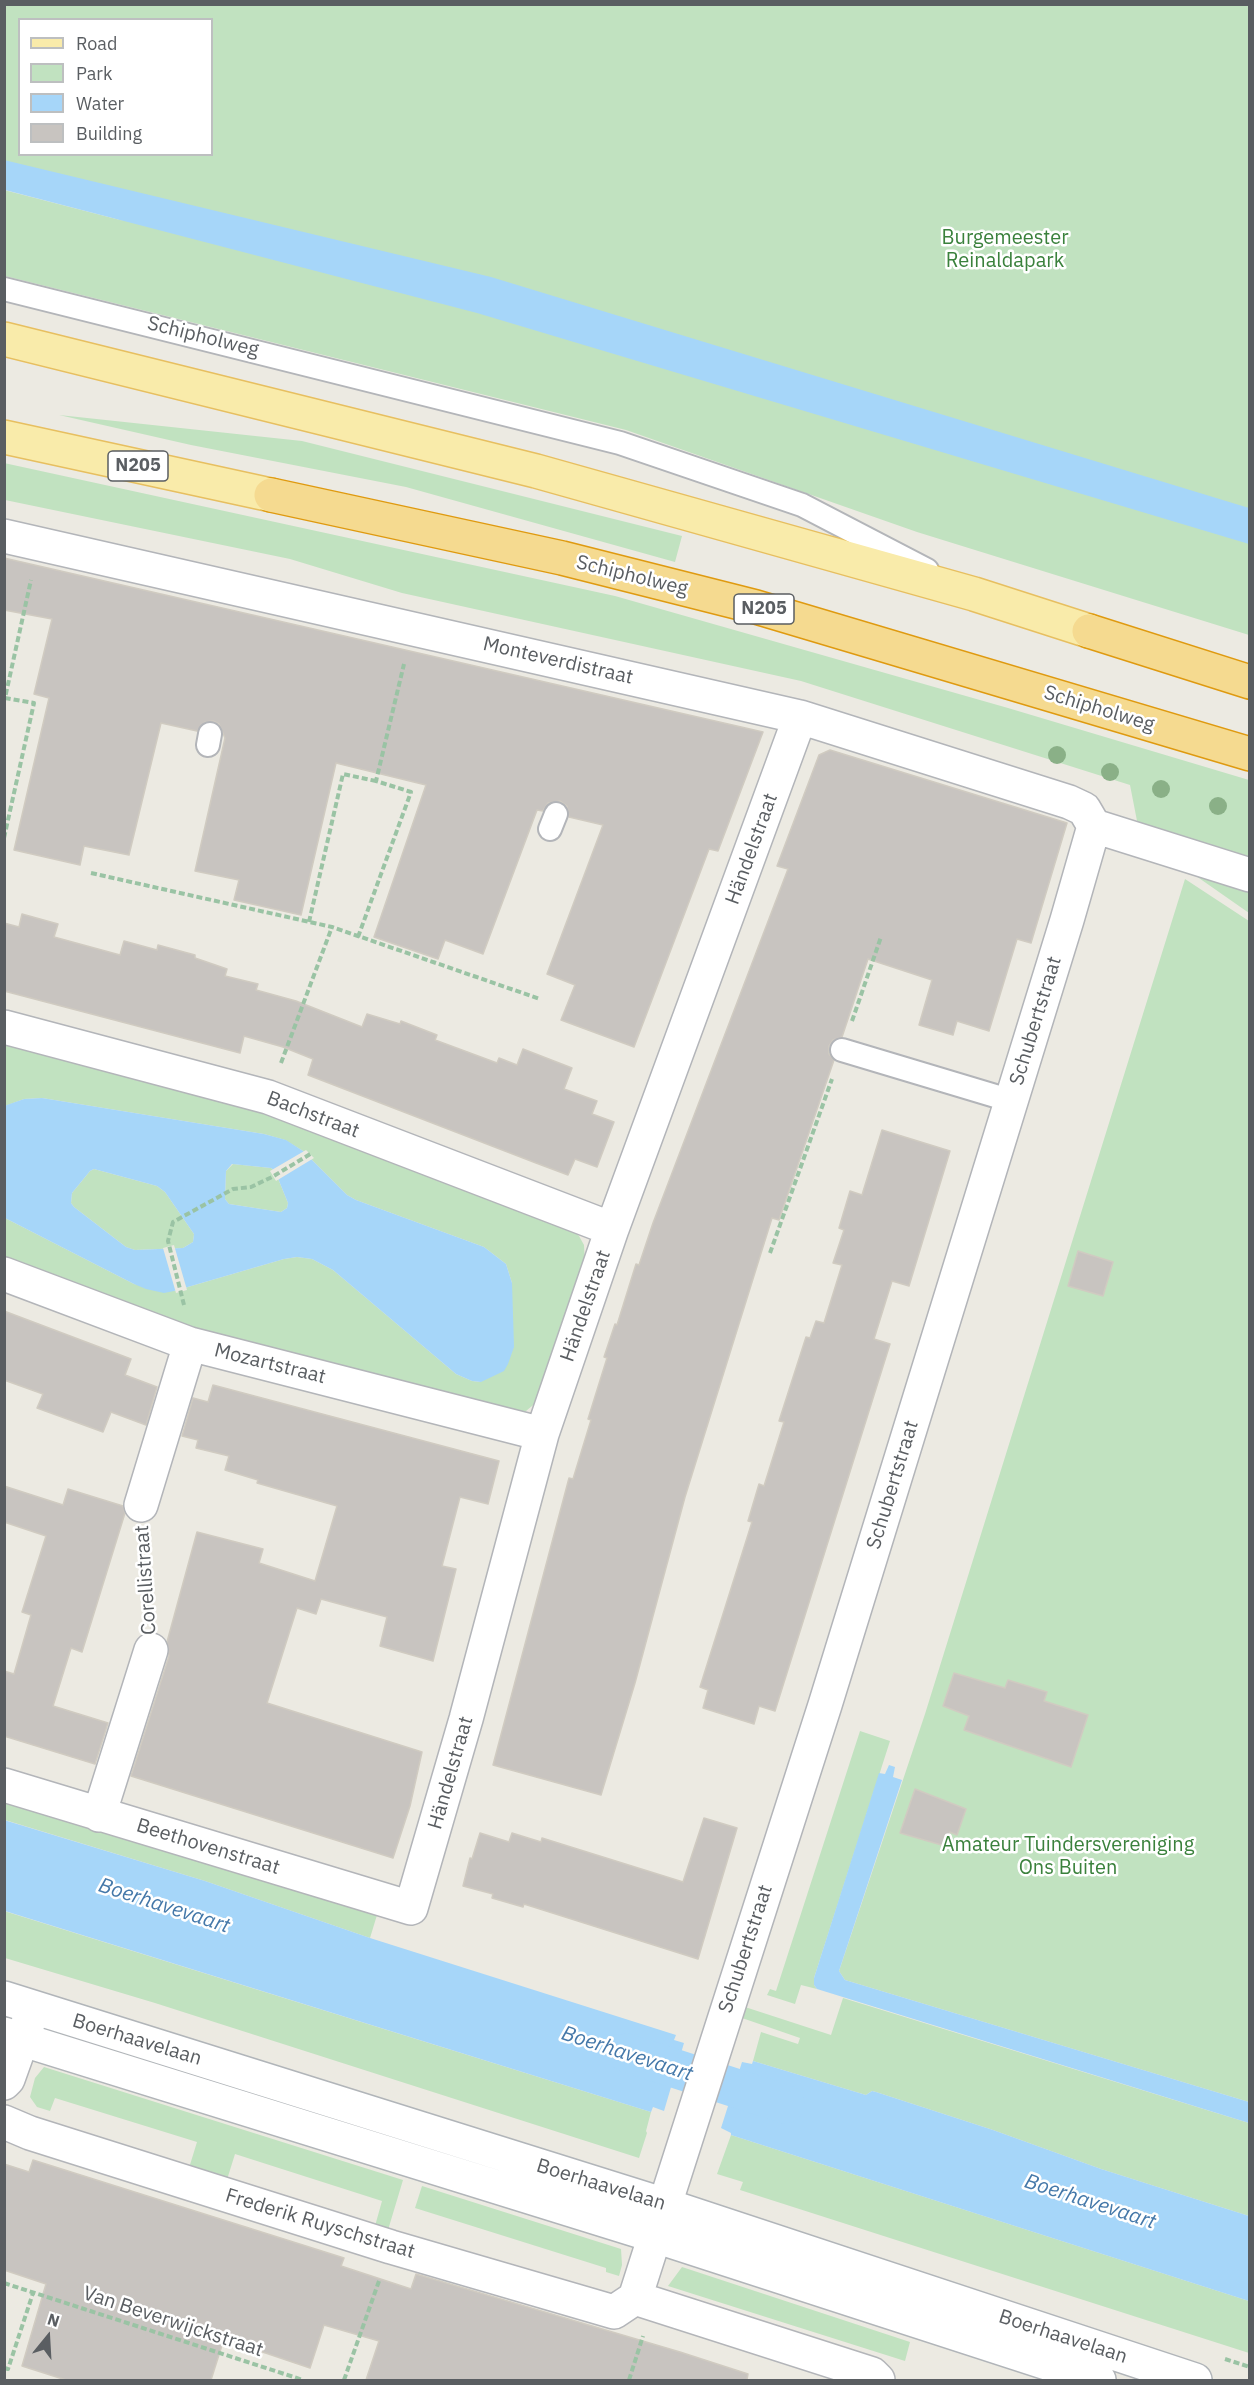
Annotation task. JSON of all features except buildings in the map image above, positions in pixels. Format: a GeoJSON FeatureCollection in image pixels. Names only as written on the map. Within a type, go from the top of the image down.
{"type":"FeatureCollection","features":[{"type":"Feature","properties":{"kind":"highway","name":"Schipholweg"},"geometry":{"type":"LineString","coordinates":[[271,495],[562,558],[756,607],[1250,754]]}},
{"type":"Feature","properties":{"kind":"highway","name":"Schipholweg"},"geometry":{"type":"LineString","coordinates":[[1089,631],[1250,682]]}},
{"type":"Feature","properties":{"kind":"main road","name":"Schipholweg"},"geometry":{"type":"LineString","coordinates":[[4,339],[536,471],[974,594],[1089,631]]}},
{"type":"Feature","properties":{"kind":"main road","name":"Schipholweg"},"geometry":{"type":"LineString","coordinates":[[4,437],[271,495]]}},
{"type":"Feature","properties":{"kind":"street","name":"Monteverdistraat"},"geometry":{"type":"LineString","coordinates":[[4,536],[235,600],[412,628],[610,685],[800,717],[1069,801],[1084,809],[1094,826]]}},
{"type":"Feature","properties":{"kind":"street","name":"Händelstraat"},"geometry":{"type":"LineString","coordinates":[[411,1908],[466,1719],[542,1434],[612,1229],[800,717]]}},
{"type":"Feature","properties":{"kind":"street"},"geometry":{"type":"LineString","coordinates":[[1094,826],[1250,875]]}},
{"type":"Feature","properties":{"kind":"street","name":"Schubertstraat"},"geometry":{"type":"LineString","coordinates":[[644,2301],[655,2236],[825,1705],[1012,1101],[1094,826]]}},
{"type":"Feature","properties":{"kind":"street","name":"Bachstraat"},"geometry":{"type":"LineString","coordinates":[[4,1027],[268,1098],[612,1229]]}},
{"type":"Feature","properties":{"kind":"street","name":"Mozartstraat"},"geometry":{"type":"LineString","coordinates":[[4,1274],[190,1344],[542,1434]]}},
{"type":"Feature","properties":{"kind":"street","name":"Corellistraat"},"geometry":{"type":"LineString","coordinates":[[141,1505],[190,1344]]}},
{"type":"Feature","properties":{"kind":"street","name":"Corellistraat"},"geometry":{"type":"LineString","coordinates":[[99,1815],[151,1650]]}},
{"type":"Feature","properties":{"kind":"street","name":"Beethovenstraat"},"geometry":{"type":"LineString","coordinates":[[4,1785],[411,1908]]}},
{"type":"Feature","properties":{"kind":"street"},"geometry":{"type":"LineString","coordinates":[[4,2084],[8,2079],[19,2002]]}},
{"type":"Feature","properties":{"kind":"street","name":"Boerhaavelaan"},"geometry":{"type":"LineString","coordinates":[[19,2002],[665,2205],[1195,2380]]}},
{"type":"Feature","properties":{"kind":"street","name":"Boerhaavelaan"},"geometry":{"type":"LineString","coordinates":[[13,2037],[655,2236],[1099,2380]]}},
{"type":"Feature","properties":{"kind":"street","name":"Frederik Ruyschstraat"},"geometry":{"type":"LineString","coordinates":[[4,2122],[30,2133],[391,2247],[614,2312],[644,2301]]}},
{"type":"Feature","properties":{"kind":"street"},"geometry":{"type":"LineString","coordinates":[[644,2301],[872,2374],[878,2380]]}},
{"type":"Feature","properties":{"kind":"lane","name":"Schipholweg"},"geometry":{"type":"LineString","coordinates":[[4,289],[620,443],[802,505],[974,594]]}},
{"type":"Feature","properties":{"kind":"lane"},"geometry":{"type":"LineString","coordinates":[[842,1050],[1012,1101]]}},
{"type":"Feature","properties":{"kind":"path"},"geometry":{"type":"LineString","coordinates":[[4,838],[34,703],[5,698],[39,544]]}},
{"type":"Feature","properties":{"kind":"path"},"geometry":{"type":"LineString","coordinates":[[376,781],[412,628]]}},
{"type":"Feature","properties":{"kind":"path"},"geometry":{"type":"LineString","coordinates":[[309,922],[343,774],[376,781],[411,792],[358,937]]}},
{"type":"Feature","properties":{"kind":"path"},"geometry":{"type":"LineString","coordinates":[[91,873],[332,927],[540,999]]}},
{"type":"Feature","properties":{"kind":"path"},"geometry":{"type":"LineString","coordinates":[[268,1098],[332,927]]}},
{"type":"Feature","properties":{"kind":"path"},"geometry":{"type":"LineString","coordinates":[[770,1253],[881,937]]}},
{"type":"Feature","properties":{"kind":"path"},"geometry":{"type":"LineString","coordinates":[[183,1294],[168,1241],[173,1222],[233,1189],[251,1187],[313,1152]]}},
{"type":"Feature","properties":{"kind":"path","name":"Corellistraat"},"geometry":{"type":"LineString","coordinates":[[141,1505],[151,1650]]}},
{"type":"Feature","properties":{"kind":"path"},"geometry":{"type":"LineString","coordinates":[[344,2380],[391,2247]]}},
{"type":"Feature","properties":{"kind":"path","name":"Van Beverwijckstraat"},"geometry":{"type":"LineString","coordinates":[[4,2283],[303,2380]]}},
{"type":"Feature","properties":{"kind":"path"},"geometry":{"type":"LineString","coordinates":[[4,2368],[8,2370],[33,2293]]}},
{"type":"Feature","properties":{"kind":"path"},"geometry":{"type":"LineString","coordinates":[[629,2380],[644,2301]]}},
{"type":"Feature","properties":{"kind":"green space","name":"Burgemeester Reinaldapark"},"geometry":{"type":"Polygon","coordinates":[[[5,5],[1249,5],[1249,635],[917,532],[626,430],[5,276],[4,190],[124,221],[5,183],[5,5]]]}},
{"type":"Feature","properties":{"kind":"green space"},"geometry":{"type":"Polygon","coordinates":[[[59,415],[302,441],[682,536],[675,562],[406,487],[191,445],[59,415]]]}},
{"type":"Feature","properties":{"kind":"green space"},"geometry":{"type":"Polygon","coordinates":[[[4,463],[615,596],[1008,708],[1249,780],[1249,860],[1138,826],[1130,785],[801,681],[402,593],[290,559],[5,500],[4,463]]]}},
{"type":"Feature","properties":{"kind":"green space"},"geometry":{"type":"Polygon","coordinates":[[[1249,864],[1249,913],[1186,869],[1249,864]]]}},
{"type":"Feature","properties":{"kind":"green space","name":"Amateur Tuindersvereniging Ons Buiten"},"geometry":{"type":"Polygon","coordinates":[[[1185,879],[1249,921],[1249,2102],[845,1980],[839,1971],[925,1714],[1185,879]]]}},
{"type":"Feature","properties":{"kind":"green space"},"geometry":{"type":"Polygon","coordinates":[[[4,1040],[263,1110],[571,1228],[584,1245],[585,1263],[538,1401],[526,1411],[516,1414],[201,1334],[5,1260],[5,1218],[134,1284],[174,1291],[284,1259],[297,1257],[312,1259],[333,1270],[456,1374],[481,1382],[512,1283],[506,1264],[484,1247],[356,1200],[347,1195],[303,1151],[285,1140],[264,1134],[42,1098],[24,1099],[5,1106],[4,1040]]]}},
{"type":"Feature","properties":{"kind":"green space"},"geometry":{"type":"Polygon","coordinates":[[[233,1164],[271,1168],[275,1171],[288,1203],[287,1208],[281,1212],[229,1204],[225,1199],[226,1171],[233,1164]]]}},
{"type":"Feature","properties":{"kind":"green space"},"geometry":{"type":"Polygon","coordinates":[[[94,1169],[157,1186],[165,1192],[194,1234],[193,1242],[183,1248],[135,1250],[126,1247],[71,1203],[72,1193],[94,1169]]]}},
{"type":"Feature","properties":{"kind":"green space"},"geometry":{"type":"Polygon","coordinates":[[[860,1731],[890,1741],[814,1978],[814,1985],[817,1989],[801,1985],[795,2004],[767,1995],[770,1989],[776,1991],[860,1731]]]}},
{"type":"Feature","properties":{"kind":"green space"},"geometry":{"type":"Polygon","coordinates":[[[4,1798],[377,1915],[370,1938],[205,1881],[5,1820],[4,1798]]]}},
{"type":"Feature","properties":{"kind":"green space"},"geometry":{"type":"Polygon","coordinates":[[[4,1911],[651,2112],[639,2158],[155,2003],[5,1958],[4,1911]]]}},
{"type":"Feature","properties":{"kind":"green space"},"geometry":{"type":"Polygon","coordinates":[[[843,1998],[1249,2123],[1249,2216],[1101,2169],[993,2130],[876,2092],[872,2091],[866,2095],[753,2061],[761,2032],[798,2044],[800,2038],[742,2018],[745,2007],[831,2035],[843,1998]]]}},
{"type":"Feature","properties":{"kind":"green space"},"geometry":{"type":"Polygon","coordinates":[[[44,2067],[403,2180],[388,2230],[375,2226],[382,2201],[235,2154],[225,2186],[189,2168],[197,2142],[55,2098],[50,2111],[37,2107],[30,2097],[35,2078],[44,2067]]]}},
{"type":"Feature","properties":{"kind":"green space"},"geometry":{"type":"Polygon","coordinates":[[[731,2135],[1249,2301],[1249,2353],[740,2190],[743,2182],[717,2174],[731,2135]]]}},
{"type":"Feature","properties":{"kind":"green space"},"geometry":{"type":"Polygon","coordinates":[[[422,2186],[621,2249],[622,2265],[619,2276],[606,2272],[606,2268],[415,2208],[422,2186]]]}},
{"type":"Feature","properties":{"kind":"green space"},"geometry":{"type":"Polygon","coordinates":[[[682,2267],[910,2342],[905,2361],[668,2286],[682,2267]]]}},
{"type":"Feature","properties":{"kind":"water"},"geometry":{"type":"Polygon","coordinates":[[[4,160],[491,277],[1249,508],[1249,544],[477,313],[5,190],[4,160]]]}},
{"type":"Feature","properties":{"kind":"water"},"geometry":{"type":"Polygon","coordinates":[[[42,1098],[264,1134],[286,1140],[303,1151],[347,1195],[356,1200],[484,1247],[506,1264],[512,1283],[514,1347],[508,1364],[504,1371],[481,1382],[456,1374],[333,1270],[312,1259],[297,1257],[284,1259],[164,1293],[134,1284],[5,1218],[4,1106],[24,1099],[42,1098]],[[232,1164],[226,1171],[225,1199],[229,1204],[281,1212],[287,1208],[288,1203],[275,1171],[271,1168],[232,1164]],[[94,1169],[72,1193],[71,1203],[126,1247],[135,1250],[183,1248],[193,1242],[194,1234],[165,1192],[157,1186],[94,1169]]]}},
{"type":"Feature","properties":{"kind":"water"},"geometry":{"type":"Polygon","coordinates":[[[889,1765],[895,1767],[893,1777],[902,1780],[839,1971],[845,1980],[1249,2102],[1249,2123],[817,1989],[814,1985],[814,1978],[879,1773],[885,1774],[889,1765]]]}},
{"type":"Feature","properties":{"kind":"water"},"geometry":{"type":"Polygon","coordinates":[[[4,1820],[205,1881],[370,1938],[676,2035],[674,2040],[684,2043],[664,2111],[653,2107],[651,2112],[5,1911],[4,1820]]]}},
{"type":"Feature","properties":{"kind":"water"},"geometry":{"type":"Polygon","coordinates":[[[753,2061],[866,2095],[872,2091],[876,2092],[993,2130],[1101,2169],[1249,2216],[1249,2301],[731,2135],[721,2128],[742,2062],[752,2064],[753,2061]]]}},
{"type":"Feature","properties":{"kind":"pier"},"geometry":{"type":"Polygon","coordinates":[[[306,1150],[314,1158],[276,1181],[270,1171],[306,1150]]]}},
{"type":"Feature","properties":{"kind":"pier"},"geometry":{"type":"Polygon","coordinates":[[[174,1245],[187,1290],[176,1293],[163,1248],[174,1245]]]}},
{"type":"Feature","properties":{"kind":"waterway","name":"Boerhavevaart"},"geometry":{"type":"LineString","coordinates":[[627,2053],[785,2104]]}}]}
